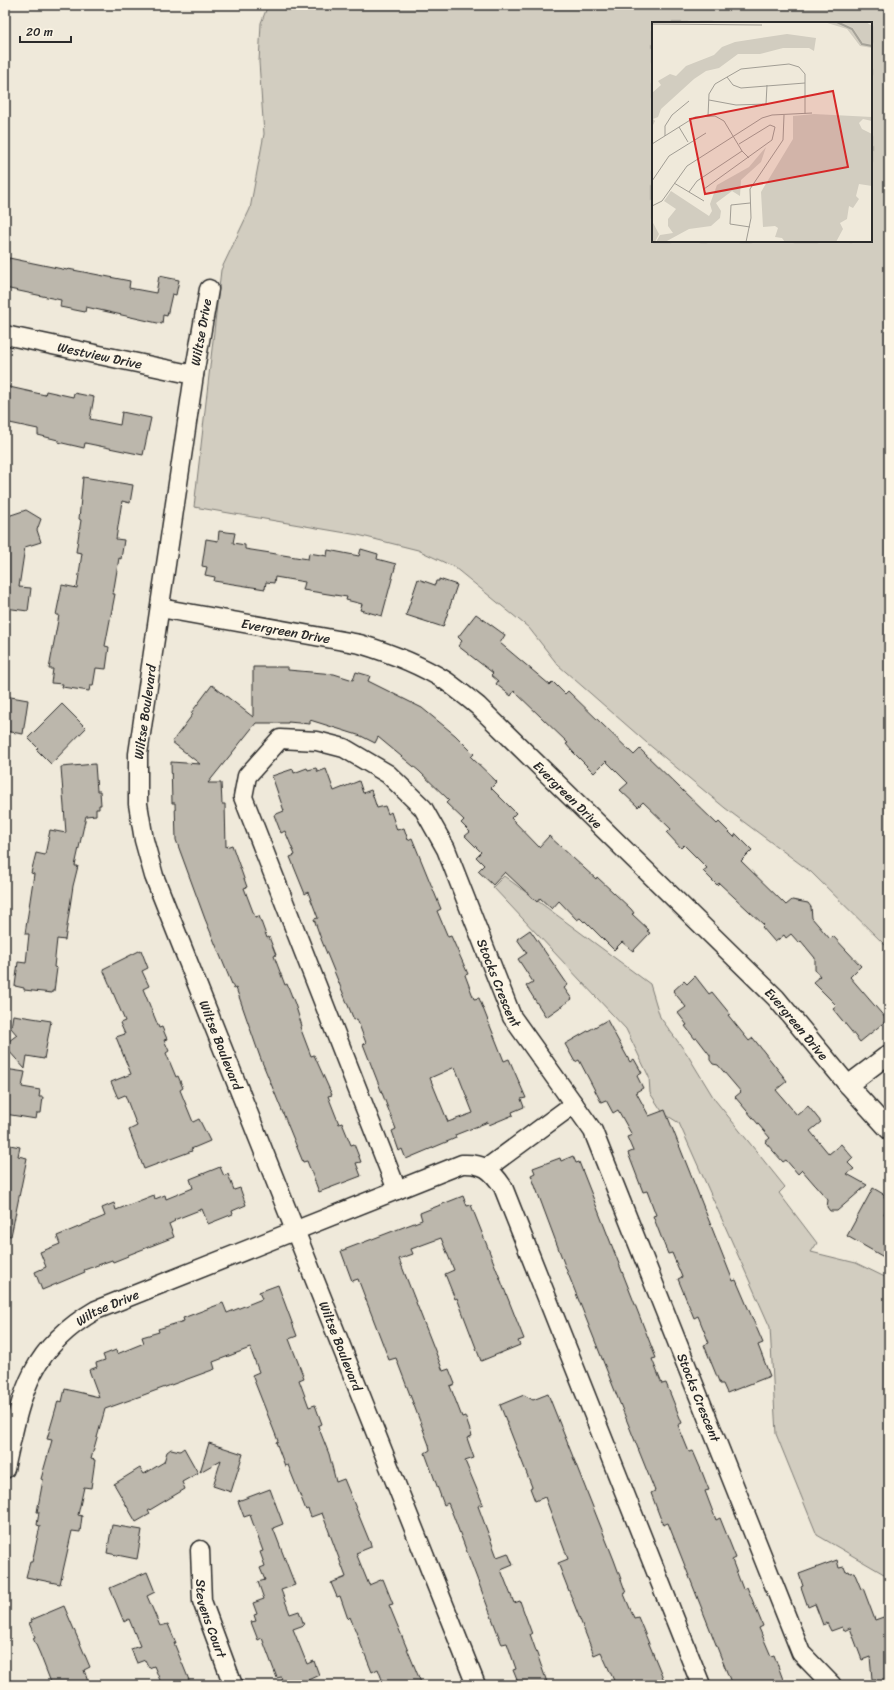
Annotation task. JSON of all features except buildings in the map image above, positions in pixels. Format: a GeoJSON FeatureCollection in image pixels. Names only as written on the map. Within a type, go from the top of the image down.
{"type":"FeatureCollection","features":[{"type":"Feature","properties":{"kind":"street","name":"Wiltse Drive"},"geometry":{"type":"LineString","coordinates":[[194,376],[209,288]]}},
{"type":"Feature","properties":{"kind":"street","name":"Westview Drive"},"geometry":{"type":"LineString","coordinates":[[5,335],[194,376]]}},
{"type":"Feature","properties":{"kind":"street","name":"Wiltse Boulevard"},"geometry":{"type":"LineString","coordinates":[[194,376],[138,754],[138,804],[144,840],[154,876],[476,1685]]}},
{"type":"Feature","properties":{"kind":"street","name":"Evergreen Drive"},"geometry":{"type":"LineString","coordinates":[[160,608],[360,644],[390,653],[414,663],[445,681],[478,706],[776,998],[848,1085],[889,1130]]}},
{"type":"Feature","properties":{"kind":"street","name":"Stocks Crescent"},"geometry":{"type":"LineString","coordinates":[[397,1190],[243,797],[248,776],[280,739],[317,741],[344,748],[388,774],[423,808],[446,849],[512,1017],[593,1131],[801,1653],[832,1685]]}},
{"type":"Feature","properties":{"kind":"street"},"geometry":{"type":"LineString","coordinates":[[848,1085],[889,1054]]}},
{"type":"Feature","properties":{"kind":"street"},"geometry":{"type":"LineString","coordinates":[[487,1168],[574,1104]]}},
{"type":"Feature","properties":{"kind":"street"},"geometry":{"type":"LineString","coordinates":[[295,1231],[462,1164],[475,1164],[487,1168],[496,1177],[503,1187],[701,1685]]}},
{"type":"Feature","properties":{"kind":"street","name":"Wiltse Drive"},"geometry":{"type":"LineString","coordinates":[[5,1469],[19,1406],[32,1371],[47,1350],[62,1333],[78,1320],[96,1310],[295,1231]]}},
{"type":"Feature","properties":{"kind":"street","name":"Stevens Court"},"geometry":{"type":"LineString","coordinates":[[200,1550],[202,1601],[233,1685]]}},
{"type":"Feature","properties":{"kind":"shaded area"},"geometry":{"type":"Polygon","coordinates":[[[268,5],[889,5],[889,949],[811,872],[725,808],[647,743],[558,665],[529,628],[454,567],[418,550],[358,535],[194,507],[221,270],[250,209],[264,134],[259,62],[261,23],[268,5]]]}},
{"type":"Feature","properties":{"kind":"shaded area"},"geometry":{"type":"Polygon","coordinates":[[[504,876],[650,984],[660,1017],[687,1054],[715,1100],[785,1187],[779,1193],[817,1243],[811,1252],[856,1263],[889,1279],[889,1577],[817,1535],[776,1434],[770,1327],[679,1123],[663,1113],[650,1093],[649,1077],[626,1029],[493,887],[504,876]]]}}]}
